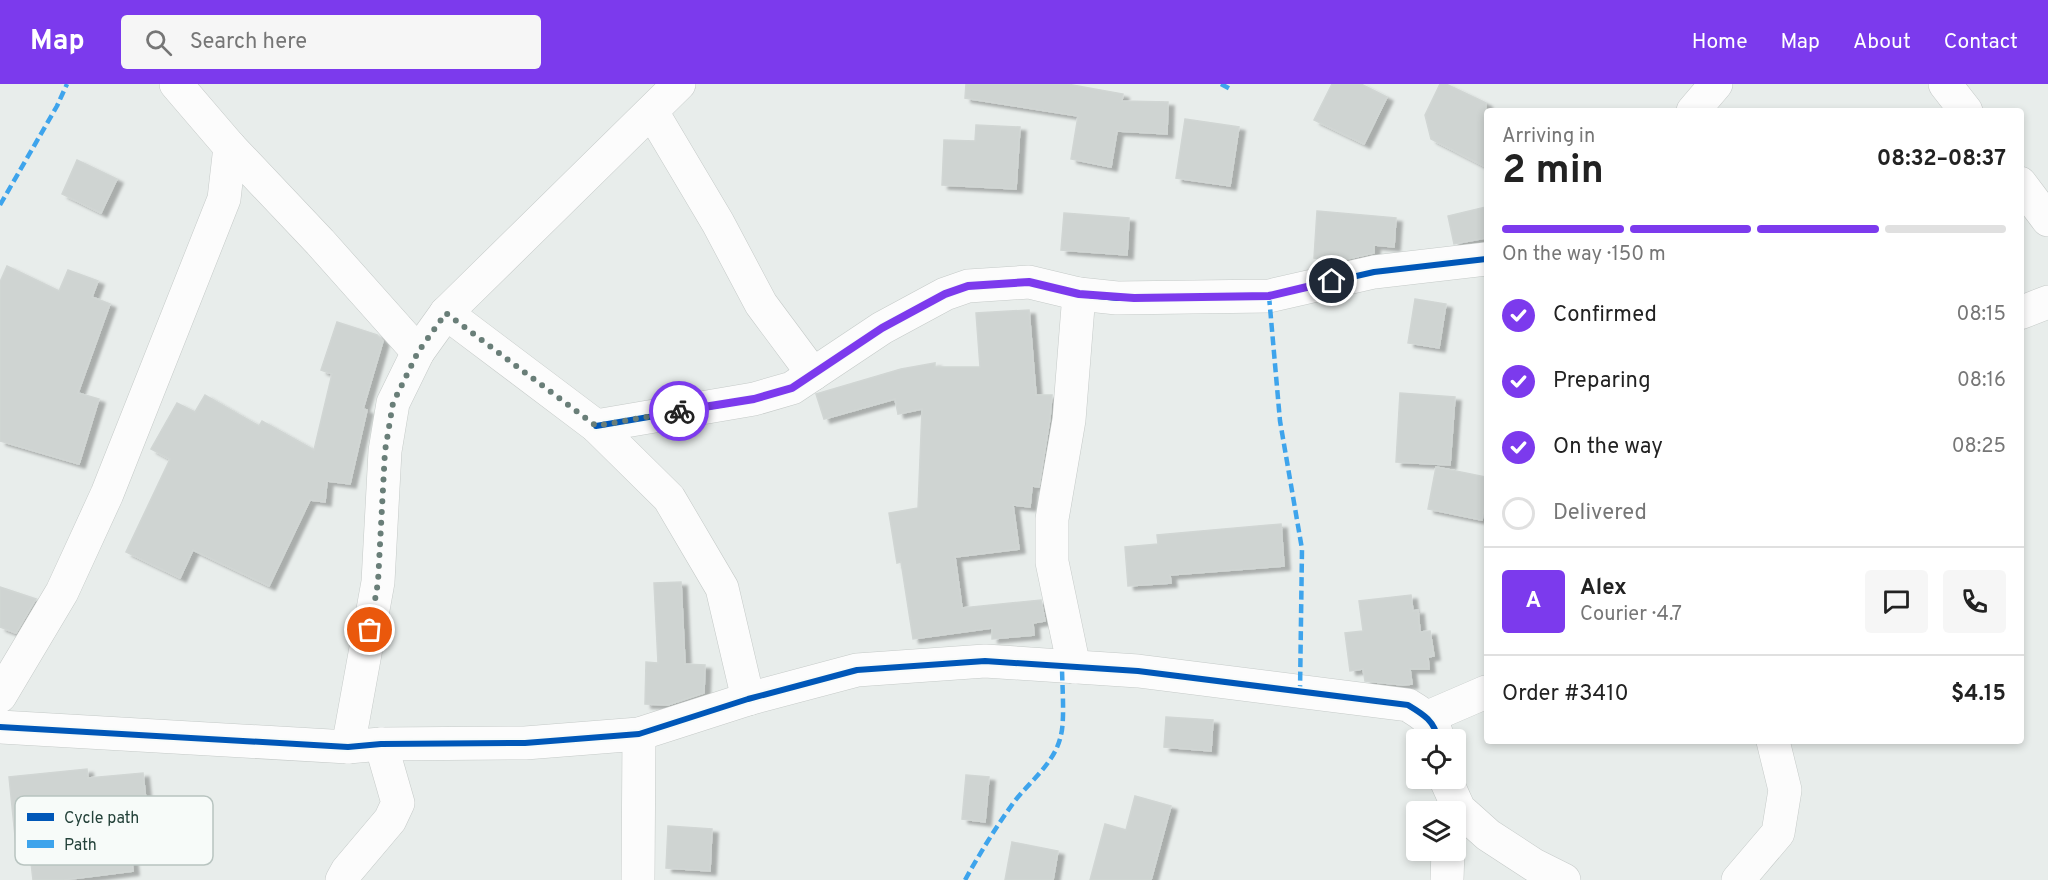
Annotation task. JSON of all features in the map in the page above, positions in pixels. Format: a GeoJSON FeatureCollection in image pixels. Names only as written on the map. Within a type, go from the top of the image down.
{"type":"FeatureCollection","features":[{"type":"Feature","properties":{"kind":"street"},"geometry":{"type":"LineString","coordinates":[[177,84],[230,147],[320,242],[418,352]]}},
{"type":"Feature","properties":{"kind":"street"},"geometry":{"type":"LineString","coordinates":[[348,747],[378,582],[385,451],[393,403],[418,352],[446,313],[679,84]]}},
{"type":"Feature","properties":{"kind":"street"},"geometry":{"type":"LineString","coordinates":[[1696,108],[1716,84]]}},
{"type":"Feature","properties":{"kind":"street"},"geometry":{"type":"LineString","coordinates":[[1945,84],[1964,108]]}},
{"type":"Feature","properties":{"kind":"street"},"geometry":{"type":"LineString","coordinates":[[652,112],[718,223],[761,304],[813,374]]}},
{"type":"Feature","properties":{"kind":"street"},"geometry":{"type":"LineString","coordinates":[[0,696],[62,592],[107,494],[224,199],[230,147]]}},
{"type":"Feature","properties":{"kind":"street"},"geometry":{"type":"LineString","coordinates":[[2024,188],[2048,220]]}},
{"type":"Feature","properties":{"kind":"street"},"geometry":{"type":"LineString","coordinates":[[596,426],[754,399],[792,388],[882,328],[945,294],[968,286],[1029,282],[1079,294],[1117,298],[1269,296],[1374,272],[1484,259]]}},
{"type":"Feature","properties":{"kind":"street"},"geometry":{"type":"LineString","coordinates":[[1074,667],[1053,562],[1052,519],[1069,420],[1079,294]]}},
{"type":"Feature","properties":{"kind":"street"},"geometry":{"type":"LineString","coordinates":[[2024,311],[2048,302]]}},
{"type":"Feature","properties":{"kind":"street"},"geometry":{"type":"LineString","coordinates":[[446,313],[596,426],[669,498],[722,588],[748,699]]}},
{"type":"Feature","properties":{"kind":"street"},"geometry":{"type":"LineString","coordinates":[[0,727],[348,747],[381,744],[525,743],[639,734],[748,699],[857,670],[985,661],[1138,671],[1408,705],[1433,728],[1484,693]]}},
{"type":"Feature","properties":{"kind":"street"},"geometry":{"type":"LineString","coordinates":[[639,734],[643,880]]}},
{"type":"Feature","properties":{"kind":"street"},"geometry":{"type":"LineString","coordinates":[[342,880],[390,820],[398,803],[381,744]]}},
{"type":"Feature","properties":{"kind":"street"},"geometry":{"type":"LineString","coordinates":[[1738,880],[1778,833],[1785,790],[1774,744]]}},
{"type":"Feature","properties":{"kind":"street"},"geometry":{"type":"LineString","coordinates":[[1445,790],[1459,809],[1488,835],[1534,865],[1564,880]]}},
{"type":"Feature","properties":{"kind":"street"},"geometry":{"type":"LineString","coordinates":[[1447,880],[1448,861]]}},
{"type":"Feature","properties":{"kind":"building"},"geometry":{"type":"Polygon","coordinates":[[[966,84],[1067,84],[1123,94],[1122,101],[1168,102],[1167,134],[1117,131],[1111,167],[1071,159],[1078,116],[965,98],[966,84]]]}},
{"type":"Feature","properties":{"kind":"building"},"geometry":{"type":"Polygon","coordinates":[[[1332,84],[1361,84],[1387,97],[1364,144],[1314,120],[1332,84]]]}},
{"type":"Feature","properties":{"kind":"building"},"geometry":{"type":"Polygon","coordinates":[[[1440,84],[1446,84],[1486,103],[1486,108],[1484,108],[1484,166],[1431,139],[1425,115],[1440,84]]]}},
{"type":"Feature","properties":{"kind":"building"},"geometry":{"type":"Polygon","coordinates":[[[1185,119],[1239,127],[1230,186],[1176,178],[1185,119]]]}},
{"type":"Feature","properties":{"kind":"building"},"geometry":{"type":"Polygon","coordinates":[[[976,125],[1020,127],[1016,189],[942,185],[944,140],[975,141],[976,125]]]}},
{"type":"Feature","properties":{"kind":"building"},"geometry":{"type":"Polygon","coordinates":[[[77,160],[117,179],[101,213],[62,194],[77,160]]]}},
{"type":"Feature","properties":{"kind":"building"},"geometry":{"type":"Polygon","coordinates":[[[1484,207],[1484,238],[1454,244],[1448,216],[1484,207]]]}},
{"type":"Feature","properties":{"kind":"building"},"geometry":{"type":"Polygon","coordinates":[[[1317,211],[1396,218],[1394,247],[1374,245],[1374,253],[1343,260],[1314,258],[1317,211]]]}},
{"type":"Feature","properties":{"kind":"building"},"geometry":{"type":"Polygon","coordinates":[[[1064,213],[1129,218],[1127,255],[1061,250],[1064,213]]]}},
{"type":"Feature","properties":{"kind":"building"},"geometry":{"type":"Polygon","coordinates":[[[7,266],[59,291],[68,270],[98,281],[92,297],[110,304],[78,393],[99,399],[79,464],[0,441],[0,282],[7,266]]]}},
{"type":"Feature","properties":{"kind":"building"},"geometry":{"type":"Polygon","coordinates":[[[1415,299],[1446,304],[1439,348],[1408,343],[1415,299]]]}},
{"type":"Feature","properties":{"kind":"building"},"geometry":{"type":"Polygon","coordinates":[[[1029,310],[1036,395],[1052,395],[1039,487],[1032,486],[1030,507],[1013,505],[1019,549],[955,557],[962,608],[1041,600],[1045,621],[1033,623],[1034,635],[992,639],[992,628],[913,639],[901,562],[897,563],[889,513],[918,508],[922,409],[898,414],[895,399],[824,419],[816,394],[901,369],[935,363],[935,367],[980,367],[976,313],[1029,310]]]}},
{"type":"Feature","properties":{"kind":"building"},"geometry":{"type":"Polygon","coordinates":[[[337,322],[377,335],[383,341],[363,409],[367,410],[350,484],[327,481],[325,502],[310,500],[269,586],[193,550],[180,578],[126,552],[170,459],[151,449],[177,403],[195,412],[205,395],[259,426],[262,421],[314,450],[332,374],[321,370],[337,322]]]}},
{"type":"Feature","properties":{"kind":"building"},"geometry":{"type":"Polygon","coordinates":[[[1400,393],[1455,397],[1450,465],[1396,462],[1400,393]]]}},
{"type":"Feature","properties":{"kind":"building"},"geometry":{"type":"Polygon","coordinates":[[[1436,467],[1484,477],[1482,520],[1428,509],[1436,467]]]}},
{"type":"Feature","properties":{"kind":"building"},"geometry":{"type":"Polygon","coordinates":[[[1281,524],[1284,566],[1170,575],[1171,583],[1128,586],[1125,547],[1158,544],[1157,535],[1281,524]]]}},
{"type":"Feature","properties":{"kind":"building"},"geometry":{"type":"Polygon","coordinates":[[[681,582],[685,664],[705,665],[704,693],[668,705],[645,704],[646,662],[658,663],[654,583],[681,582]]]}},
{"type":"Feature","properties":{"kind":"building"},"geometry":{"type":"Polygon","coordinates":[[[0,587],[36,599],[16,633],[0,627],[0,587]]]}},
{"type":"Feature","properties":{"kind":"building"},"geometry":{"type":"Polygon","coordinates":[[[1411,595],[1413,611],[1418,610],[1420,632],[1430,631],[1434,656],[1428,657],[1429,669],[1410,669],[1412,684],[1365,681],[1363,669],[1350,671],[1345,633],[1363,631],[1359,601],[1411,595]]]}},
{"type":"Feature","properties":{"kind":"building"},"geometry":{"type":"Polygon","coordinates":[[[1166,717],[1213,720],[1211,751],[1164,747],[1166,717]]]}},
{"type":"Feature","properties":{"kind":"building"},"geometry":{"type":"Polygon","coordinates":[[[87,769],[88,778],[143,773],[146,796],[15,796],[15,836],[9,777],[87,769]]]}},
{"type":"Feature","properties":{"kind":"building"},"geometry":{"type":"Polygon","coordinates":[[[966,775],[989,777],[985,822],[962,819],[966,775]]]}},
{"type":"Feature","properties":{"kind":"building"},"geometry":{"type":"Polygon","coordinates":[[[1135,796],[1171,806],[1151,880],[1090,880],[1105,824],[1126,830],[1135,796]]]}},
{"type":"Feature","properties":{"kind":"building"},"geometry":{"type":"Polygon","coordinates":[[[668,826],[712,829],[710,871],[666,868],[668,826]]]}},
{"type":"Feature","properties":{"kind":"building"},"geometry":{"type":"Polygon","coordinates":[[[1012,842],[1058,851],[1053,880],[1005,880],[1012,842]]]}},
{"type":"Feature","properties":{"kind":"building"},"geometry":{"type":"Polygon","coordinates":[[[31,865],[132,865],[133,871],[63,880],[33,880],[31,865]]]}},
{"type":"Feature","properties":{"kind":"marked path"},"geometry":{"type":"LineString","coordinates":[[0,205],[57,106],[67,84]]}},
{"type":"Feature","properties":{"kind":"marked path"},"geometry":{"type":"LineString","coordinates":[[1221,84],[1232,90]]}},
{"type":"Feature","properties":{"kind":"marked path"},"geometry":{"type":"LineString","coordinates":[[1269,296],[1280,421],[1302,549],[1300,691]]}},
{"type":"Feature","properties":{"kind":"marked path"},"geometry":{"type":"LineString","coordinates":[[965,880],[1007,811],[1054,754],[1061,735],[1063,720],[1062,666]]}},
{"type":"Feature","properties":{"kind":"cycle path"},"geometry":{"type":"LineString","coordinates":[[596,426],[754,399],[792,388],[882,328],[945,294],[968,286],[1029,282],[1079,294],[1117,298],[1269,296],[1374,272],[1484,259]]}},
{"type":"Feature","properties":{"kind":"cycle path"},"geometry":{"type":"LineString","coordinates":[[0,727],[348,747],[381,744],[525,743],[639,734],[748,699],[857,670],[985,661],[1138,671],[1408,705],[1423,715],[1434,729]]}},
{"type":"Feature","properties":{"kind":"way so far"},"geometry":{"type":"LineString","coordinates":[[370,630],[378,582],[385,451],[393,403],[418,352],[446,313],[596,426],[679,411]]}},
{"type":"Feature","properties":{"kind":"route"},"geometry":{"type":"LineString","coordinates":[[679,411],[754,399],[792,388],[882,328],[945,294],[968,286],[1029,282],[1079,294],[1134,298],[1269,296],[1332,281]]}}]}
